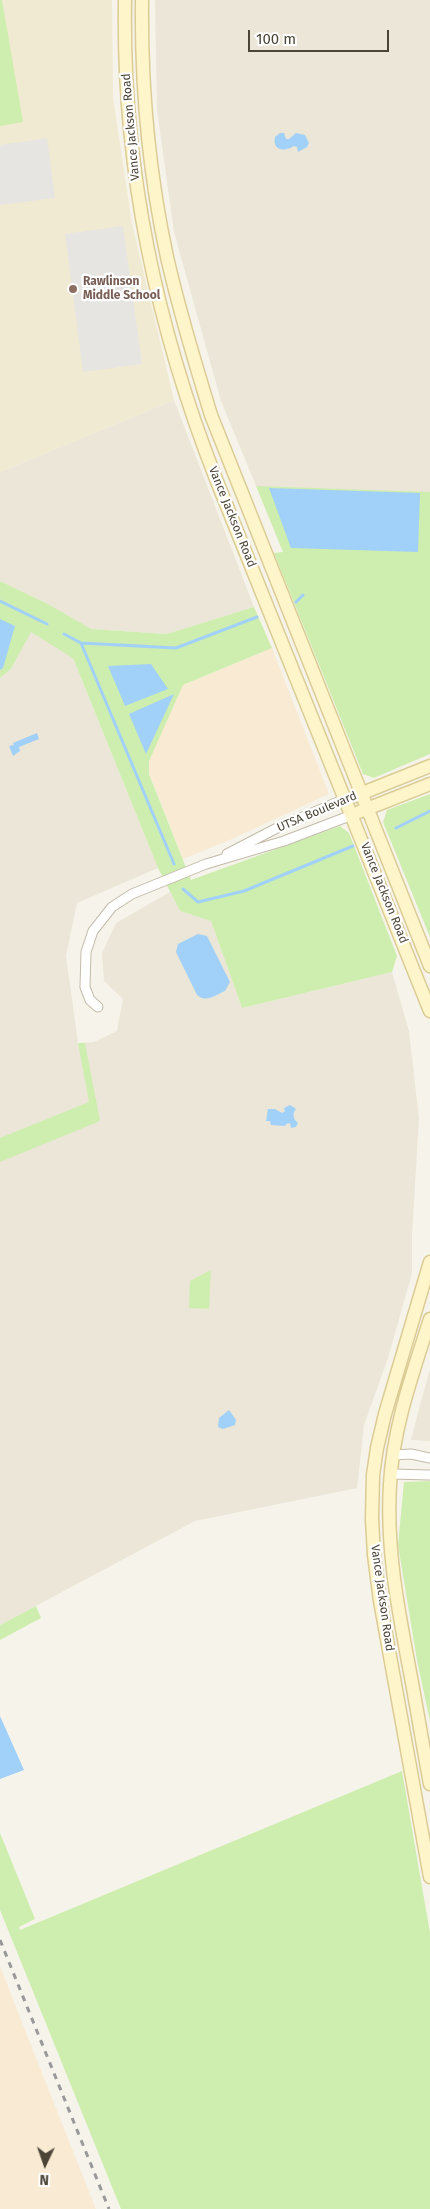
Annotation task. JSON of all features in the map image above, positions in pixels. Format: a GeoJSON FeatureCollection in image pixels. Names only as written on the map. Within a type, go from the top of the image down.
{"type":"FeatureCollection","features":[{"type":"Feature","properties":{"kind":"main road","name":"Vance Jackson Road"},"geometry":{"type":"LineString","coordinates":[[125,0],[126,80],[134,171],[149,260],[170,343],[194,421],[430,1011]]}},
{"type":"Feature","properties":{"kind":"main road","name":"Vance Jackson Road"},"geometry":{"type":"LineString","coordinates":[[142,0],[144,78],[152,169],[167,256],[188,338],[214,423],[430,966]]}},
{"type":"Feature","properties":{"kind":"main road","name":"UTSA Boulevard"},"geometry":{"type":"LineString","coordinates":[[345,799],[430,766]]}},
{"type":"Feature","properties":{"kind":"main road","name":"UTSA Boulevard"},"geometry":{"type":"LineString","coordinates":[[352,815],[430,784]]}},
{"type":"Feature","properties":{"kind":"main road","name":"Vance Jackson Road"},"geometry":{"type":"LineString","coordinates":[[430,1262],[381,1431],[374,1475],[372,1519],[374,1555],[380,1601],[430,1877]]}},
{"type":"Feature","properties":{"kind":"main road","name":"Vance Jackson Road"},"geometry":{"type":"LineString","coordinates":[[430,1318],[400,1416],[393,1455],[388,1526],[390,1560],[430,1784]]}},
{"type":"Feature","properties":{"kind":"street","name":"UTSA Boulevard"},"geometry":{"type":"LineString","coordinates":[[98,1008],[90,1000],[85,987],[86,952],[93,931],[112,907],[132,894],[206,864],[279,827],[345,799]]}},
{"type":"Feature","properties":{"kind":"street","name":"UTSA Boulevard"},"geometry":{"type":"LineString","coordinates":[[206,864],[284,842],[352,815]]}},
{"type":"Feature","properties":{"kind":"street"},"geometry":{"type":"LineString","coordinates":[[391,1474],[429,1475],[430,1458],[411,1454],[393,1455]]}},
{"type":"Feature","properties":{"kind":"shaded area","name":"Rawlinson Middle School"},"geometry":{"type":"Polygon","coordinates":[[[0,0],[112,0],[113,97],[132,224],[174,400],[0,472],[0,0]]]}},
{"type":"Feature","properties":{"kind":"shaded area"},"geometry":{"type":"Polygon","coordinates":[[[155,0],[430,0],[430,653],[285,556],[221,401],[174,232],[157,110],[155,0]]]}},
{"type":"Feature","properties":{"kind":"shaded area"},"geometry":{"type":"Polygon","coordinates":[[[47,138],[55,198],[0,205],[0,145],[47,138]]]}},
{"type":"Feature","properties":{"kind":"shaded area"},"geometry":{"type":"Polygon","coordinates":[[[123,226],[142,364],[83,372],[65,234],[123,226]]]}},
{"type":"Feature","properties":{"kind":"shaded area"},"geometry":{"type":"Polygon","coordinates":[[[174,400],[254,607],[167,634],[91,629],[73,658],[158,868],[77,903],[66,956],[78,1043],[94,1042],[117,1031],[123,999],[104,981],[102,953],[116,923],[170,892],[180,911],[211,921],[242,1008],[392,972],[409,1031],[419,1119],[412,1234],[412,1273],[388,1358],[364,1425],[357,1488],[195,1521],[0,1625],[0,678],[11,669],[46,603],[0,581],[0,472],[174,400]]]}},
{"type":"Feature","properties":{"kind":"shaded area"},"geometry":{"type":"Polygon","coordinates":[[[272,648],[329,794],[232,839],[183,859],[124,710],[272,648]]]}},
{"type":"Feature","properties":{"kind":"shaded area"},"geometry":{"type":"Polygon","coordinates":[[[430,1370],[430,1441],[411,1440],[421,1401],[430,1370]]]}},
{"type":"Feature","properties":{"kind":"shaded area"},"geometry":{"type":"Polygon","coordinates":[[[0,1966],[23,2025],[96,2209],[0,2209],[0,1966]]]}},
{"type":"Feature","properties":{"kind":"green space"},"geometry":{"type":"Polygon","coordinates":[[[0,0],[2,0],[23,122],[0,126],[0,0]]]}},
{"type":"Feature","properties":{"kind":"green space"},"geometry":{"type":"Polygon","coordinates":[[[256,486],[430,492],[430,754],[374,778],[363,774],[274,553],[283,552],[256,486]]]}},
{"type":"Feature","properties":{"kind":"green space"},"geometry":{"type":"Polygon","coordinates":[[[0,581],[46,603],[91,629],[167,634],[254,607],[272,648],[183,685],[149,761],[149,774],[191,880],[340,826],[349,833],[397,956],[392,972],[242,1008],[211,921],[180,911],[158,868],[73,658],[31,632],[11,669],[0,678],[0,581]]]}},
{"type":"Feature","properties":{"kind":"green space"},"geometry":{"type":"Polygon","coordinates":[[[430,794],[430,937],[383,822],[387,810],[430,794]]]}},
{"type":"Feature","properties":{"kind":"green space"},"geometry":{"type":"Polygon","coordinates":[[[78,1043],[85,1043],[100,1121],[0,1162],[0,1138],[89,1102],[78,1043]]]}},
{"type":"Feature","properties":{"kind":"green space"},"geometry":{"type":"Polygon","coordinates":[[[211,1270],[209,1309],[189,1308],[190,1281],[211,1270]]]}},
{"type":"Feature","properties":{"kind":"green space"},"geometry":{"type":"Polygon","coordinates":[[[430,1481],[430,1721],[417,1660],[398,1545],[404,1482],[430,1481]]]}},
{"type":"Feature","properties":{"kind":"green space"},"geometry":{"type":"Polygon","coordinates":[[[36,1606],[41,1618],[0,1640],[0,1625],[36,1606]]]}},
{"type":"Feature","properties":{"kind":"green space"},"geometry":{"type":"Polygon","coordinates":[[[402,1771],[430,1933],[430,2209],[121,2209],[0,1910],[0,1833],[35,1919],[19,1927],[20,1930],[402,1771]]]}},
{"type":"Feature","properties":{"kind":"water"},"geometry":{"type":"Polygon","coordinates":[[[280,133],[284,133],[286,139],[289,139],[296,133],[305,135],[309,143],[307,147],[298,152],[297,147],[294,146],[287,149],[277,148],[275,137],[280,133]]]}},
{"type":"Feature","properties":{"kind":"water"},"geometry":{"type":"Polygon","coordinates":[[[269,488],[420,493],[418,552],[291,548],[269,488]]]}},
{"type":"Feature","properties":{"kind":"water"},"geometry":{"type":"Polygon","coordinates":[[[0,619],[15,626],[3,668],[0,670],[0,619]]]}},
{"type":"Feature","properties":{"kind":"water"},"geometry":{"type":"Polygon","coordinates":[[[151,664],[168,689],[125,706],[108,666],[151,664]]]}},
{"type":"Feature","properties":{"kind":"water"},"geometry":{"type":"Polygon","coordinates":[[[174,694],[146,754],[129,714],[174,694]]]}},
{"type":"Feature","properties":{"kind":"water"},"geometry":{"type":"Polygon","coordinates":[[[37,733],[39,739],[19,747],[20,751],[13,756],[9,746],[37,733]]]}},
{"type":"Feature","properties":{"kind":"water"},"geometry":{"type":"Polygon","coordinates":[[[198,934],[207,936],[230,982],[225,991],[207,998],[197,995],[176,952],[178,944],[198,934]]]}},
{"type":"Feature","properties":{"kind":"water"},"geometry":{"type":"Polygon","coordinates":[[[290,1105],[296,1109],[294,1118],[298,1123],[296,1127],[291,1128],[290,1123],[285,1126],[271,1125],[270,1121],[266,1121],[268,1109],[275,1109],[282,1113],[285,1111],[284,1108],[290,1105]]]}},
{"type":"Feature","properties":{"kind":"water"},"geometry":{"type":"Polygon","coordinates":[[[229,1410],[236,1420],[235,1425],[223,1429],[218,1427],[219,1418],[229,1410]]]}},
{"type":"Feature","properties":{"kind":"water"},"geometry":{"type":"Polygon","coordinates":[[[0,1716],[24,1770],[0,1779],[0,1716]]]}},
{"type":"Feature","properties":{"kind":"waterway"},"geometry":{"type":"LineString","coordinates":[[296,602],[303,595]]}},
{"type":"Feature","properties":{"kind":"waterway"},"geometry":{"type":"LineString","coordinates":[[0,601],[47,624]]}},
{"type":"Feature","properties":{"kind":"waterway"},"geometry":{"type":"LineString","coordinates":[[64,634],[81,643],[176,648],[257,617]]}},
{"type":"Feature","properties":{"kind":"waterway"},"geometry":{"type":"LineString","coordinates":[[81,643],[174,864]]}},
{"type":"Feature","properties":{"kind":"waterway"},"geometry":{"type":"LineString","coordinates":[[396,828],[430,811]]}},
{"type":"Feature","properties":{"kind":"waterway"},"geometry":{"type":"LineString","coordinates":[[183,889],[198,902],[244,891],[353,846]]}},
{"type":"Feature","properties":{"kind":"railway"},"geometry":{"type":"LineString","coordinates":[[0,1940],[109,2209]]}},
{"type":"Feature","properties":{"kind":"place","name":"Rawlinson Middle School"},"geometry":{"type":"Point","coordinates":[73,289]}}]}
